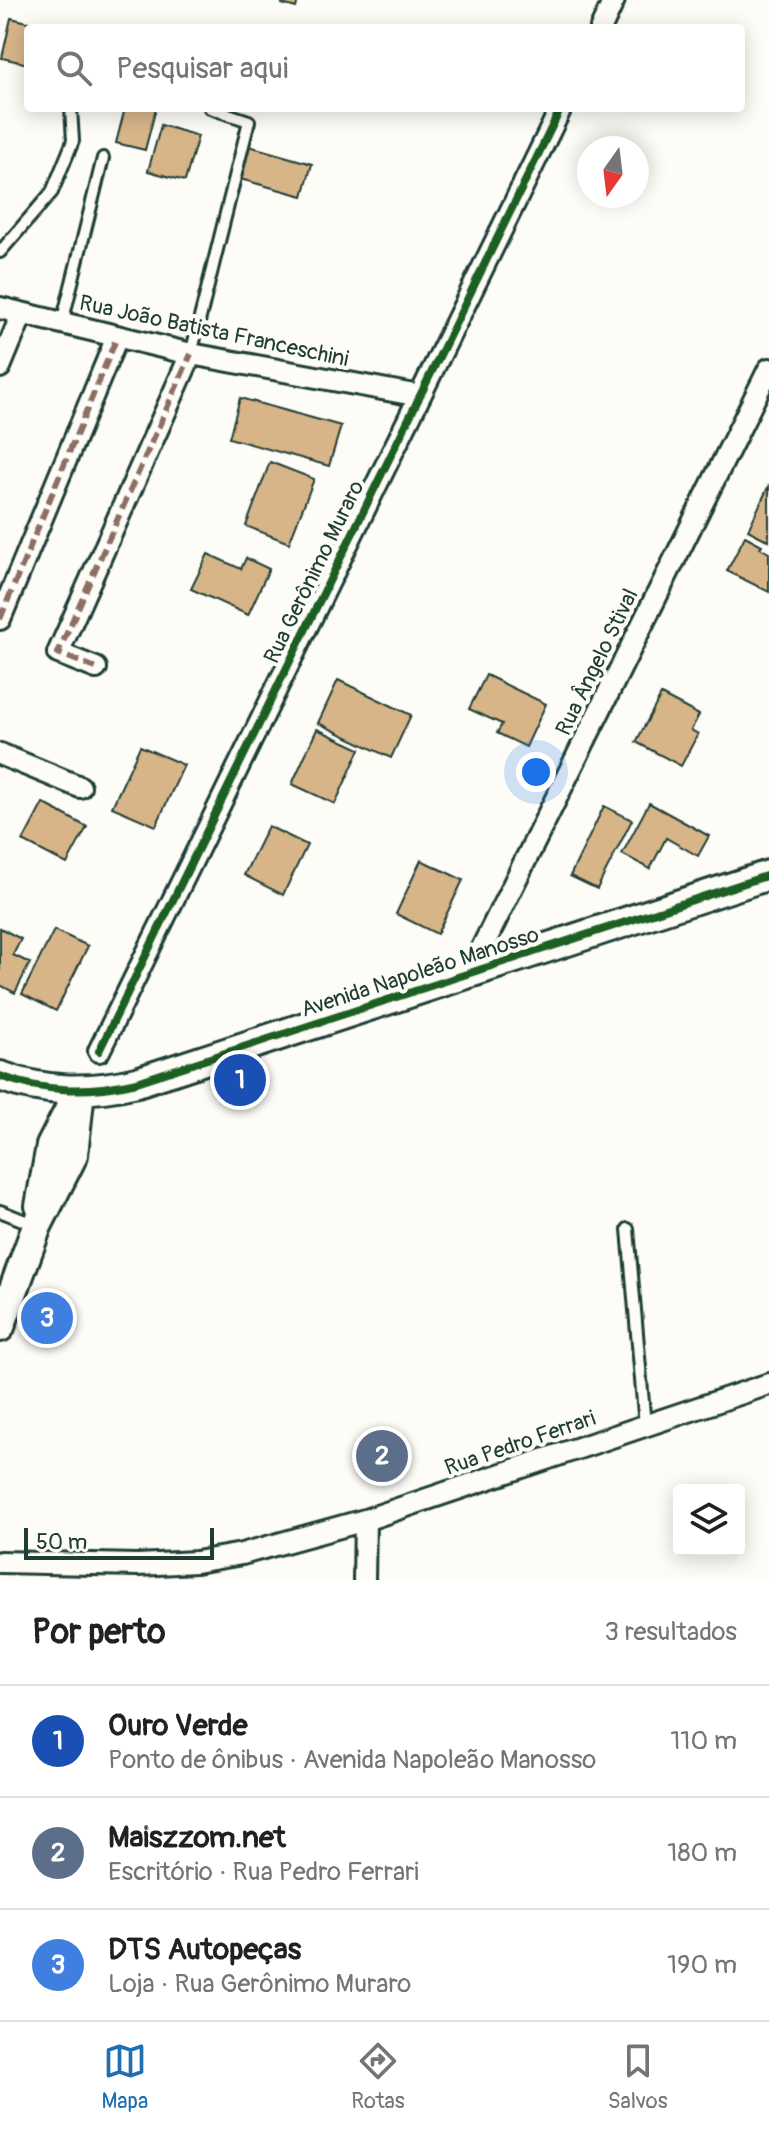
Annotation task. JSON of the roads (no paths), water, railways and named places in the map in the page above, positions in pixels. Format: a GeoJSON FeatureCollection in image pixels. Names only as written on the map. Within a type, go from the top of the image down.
{"type":"FeatureCollection","features":[{"type":"Feature","properties":{"kind":"street"},"geometry":{"type":"LineString","coordinates":[[603,24],[614,0]]}},
{"type":"Feature","properties":{"kind":"street","name":"Rua Gerônimo Muraro"},"geometry":{"type":"LineString","coordinates":[[99,1051],[559,112]]}},
{"type":"Feature","properties":{"kind":"street","name":"Rua João Batista Franceschini"},"geometry":{"type":"LineString","coordinates":[[0,308],[191,354],[420,396]]}},
{"type":"Feature","properties":{"kind":"street"},"geometry":{"type":"LineString","coordinates":[[0,367],[22,314]]}},
{"type":"Feature","properties":{"kind":"street"},"geometry":{"type":"LineString","coordinates":[[0,619],[117,337]]}},
{"type":"Feature","properties":{"kind":"street"},"geometry":{"type":"LineString","coordinates":[[96,668],[58,653],[191,354]]}},
{"type":"Feature","properties":{"kind":"street","name":"Rua Ângelo Stival"},"geometry":{"type":"LineString","coordinates":[[468,976],[769,369]]}},
{"type":"Feature","properties":{"kind":"street"},"geometry":{"type":"LineString","coordinates":[[0,754],[80,787]]}},
{"type":"Feature","properties":{"kind":"street","name":"Avenida Napoleão Manosso"},"geometry":{"type":"LineString","coordinates":[[0,1076],[34,1086],[80,1091],[137,1082],[769,875]]}},
{"type":"Feature","properties":{"kind":"street"},"geometry":{"type":"LineString","coordinates":[[0,1327],[37,1226],[51,1146],[80,1091]]}},
{"type":"Feature","properties":{"kind":"street","name":"Rua Pedro Ferrari"},"geometry":{"type":"LineString","coordinates":[[0,1562],[138,1565],[196,1562],[242,1554],[365,1520],[769,1384]]}},
{"type":"Feature","properties":{"kind":"street"},"geometry":{"type":"LineString","coordinates":[[364,1580],[365,1520]]}},
{"type":"Feature","properties":{"kind":"lane"},"geometry":{"type":"LineString","coordinates":[[0,252],[52,192],[73,141],[71,112]]}},
{"type":"Feature","properties":{"kind":"lane"},"geometry":{"type":"LineString","coordinates":[[191,354],[249,121],[222,112]]}},
{"type":"Feature","properties":{"kind":"lane"},"geometry":{"type":"LineString","coordinates":[[62,324],[103,158]]}},
{"type":"Feature","properties":{"kind":"lane"},"geometry":{"type":"LineString","coordinates":[[0,1211],[37,1226]]}},
{"type":"Feature","properties":{"kind":"lane"},"geometry":{"type":"LineString","coordinates":[[628,1229],[645,1426]]}},
{"type":"Feature","properties":{"kind":"place","name":"Ouro Verde"},"geometry":{"type":"Point","coordinates":[240,1080]}},
{"type":"Feature","properties":{"kind":"place","name":"DTS Autopeças"},"geometry":{"type":"Point","coordinates":[47,1318]}},
{"type":"Feature","properties":{"kind":"place","name":"Maiszzom.net"},"geometry":{"type":"Point","coordinates":[382,1456]}}]}
